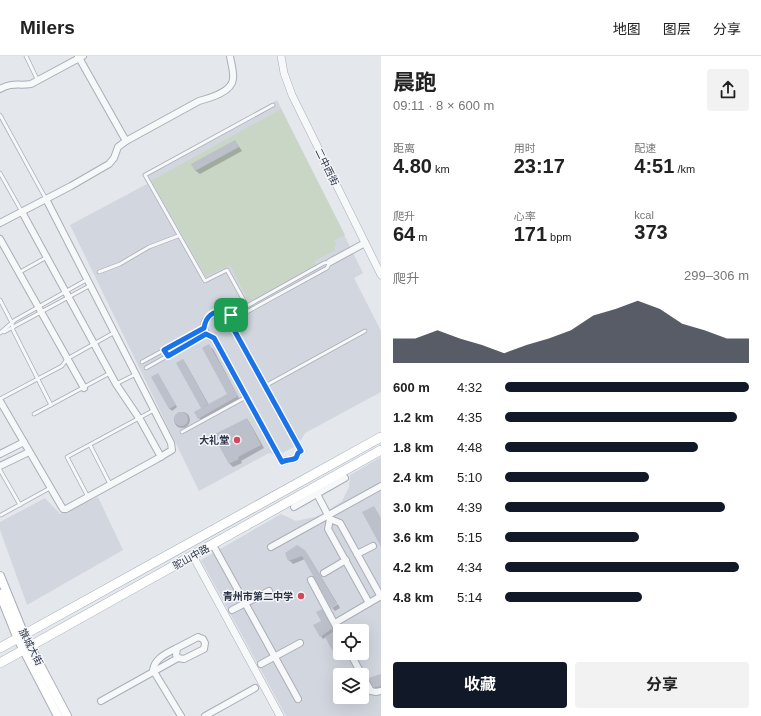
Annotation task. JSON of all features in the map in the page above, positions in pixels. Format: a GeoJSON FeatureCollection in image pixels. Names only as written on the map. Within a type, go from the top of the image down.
{"type":"FeatureCollection","features":[{"type":"Feature","properties":{"kind":"main road","name":"驼山中路"},"geometry":{"type":"LineString","coordinates":[[0,648],[381,437]]}},
{"type":"Feature","properties":{"kind":"main road","name":"驼山中路"},"geometry":{"type":"LineString","coordinates":[[0,663],[381,450]]}},
{"type":"Feature","properties":{"kind":"main road","name":"旗城大街"},"geometry":{"type":"LineString","coordinates":[[0,576],[21,637]]}},
{"type":"Feature","properties":{"kind":"main road","name":"旗城大街"},"geometry":{"type":"LineString","coordinates":[[0,594],[27,648],[67,716]]}},
{"type":"Feature","properties":{"kind":"main road","name":"旗城大街"},"geometry":{"type":"LineString","coordinates":[[27,648],[58,716]]}},
{"type":"Feature","properties":{"kind":"street"},"geometry":{"type":"LineString","coordinates":[[0,223],[109,164],[114,158],[118,147],[126,141],[200,101],[229,88],[233,79],[230,56]]}},
{"type":"Feature","properties":{"kind":"street","name":"二中西街"},"geometry":{"type":"LineString","coordinates":[[281,56],[284,73],[292,95],[381,275]]}},
{"type":"Feature","properties":{"kind":"street"},"geometry":{"type":"LineString","coordinates":[[0,89],[10,84],[21,85],[38,81],[80,57],[126,141]]}},
{"type":"Feature","properties":{"kind":"street"},"geometry":{"type":"LineString","coordinates":[[0,400],[24,442],[28,452],[63,509],[66,509],[172,450],[170,443],[115,332],[46,199]]}},
{"type":"Feature","properties":{"kind":"street"},"geometry":{"type":"LineString","coordinates":[[22,212],[116,384],[161,457]]}},
{"type":"Feature","properties":{"kind":"street"},"geometry":{"type":"LineString","coordinates":[[0,239],[20,272],[84,388]]}},
{"type":"Feature","properties":{"kind":"street"},"geometry":{"type":"LineString","coordinates":[[330,262],[365,243]]}},
{"type":"Feature","properties":{"kind":"street"},"geometry":{"type":"LineString","coordinates":[[224,311],[232,317],[233,328],[301,451],[298,453],[296,458],[293,460],[286,459],[282,462],[214,338],[206,334],[204,328],[207,318],[215,312],[224,311]]}},
{"type":"Feature","properties":{"kind":"street"},"geometry":{"type":"LineString","coordinates":[[0,454],[24,442]]}},
{"type":"Feature","properties":{"kind":"street"},"geometry":{"type":"LineString","coordinates":[[0,466],[28,452]]}},
{"type":"Feature","properties":{"kind":"street"},"geometry":{"type":"LineString","coordinates":[[294,507],[345,478]]}},
{"type":"Feature","properties":{"kind":"street"},"geometry":{"type":"LineString","coordinates":[[271,547],[329,517],[381,486]]}},
{"type":"Feature","properties":{"kind":"street"},"geometry":{"type":"LineString","coordinates":[[317,494],[329,517],[328,529],[369,603]]}},
{"type":"Feature","properties":{"kind":"street"},"geometry":{"type":"LineString","coordinates":[[311,580],[334,624],[381,596],[340,523],[329,517]]}},
{"type":"Feature","properties":{"kind":"street"},"geometry":{"type":"LineString","coordinates":[[213,545],[298,699]]}},
{"type":"Feature","properties":{"kind":"street"},"geometry":{"type":"LineString","coordinates":[[357,554],[373,546]]}},
{"type":"Feature","properties":{"kind":"street"},"geometry":{"type":"LineString","coordinates":[[193,556],[280,716]]}},
{"type":"Feature","properties":{"kind":"street"},"geometry":{"type":"LineString","coordinates":[[324,572],[346,560]]}},
{"type":"Feature","properties":{"kind":"street"},"geometry":{"type":"LineString","coordinates":[[232,610],[268,590]]}},
{"type":"Feature","properties":{"kind":"street"},"geometry":{"type":"LineString","coordinates":[[101,701],[154,672],[178,658],[184,659],[204,649],[205,643],[203,639],[198,637],[161,656],[153,667],[154,672],[181,716]]}},
{"type":"Feature","properties":{"kind":"street"},"geometry":{"type":"LineString","coordinates":[[261,664],[300,642]]}},
{"type":"Feature","properties":{"kind":"street"},"geometry":{"type":"LineString","coordinates":[[177,648],[176,654],[178,658]]}},
{"type":"Feature","properties":{"kind":"street"},"geometry":{"type":"LineString","coordinates":[[369,687],[371,691],[381,691]]}},
{"type":"Feature","properties":{"kind":"street"},"geometry":{"type":"LineString","coordinates":[[205,716],[254,688]]}},
{"type":"Feature","properties":{"kind":"lane"},"geometry":{"type":"LineString","coordinates":[[26,56],[38,81]]}},
{"type":"Feature","properties":{"kind":"lane"},"geometry":{"type":"LineString","coordinates":[[247,306],[227,270],[205,282],[145,175],[273,105]]}},
{"type":"Feature","properties":{"kind":"lane"},"geometry":{"type":"LineString","coordinates":[[0,115],[46,199]]}},
{"type":"Feature","properties":{"kind":"lane"},"geometry":{"type":"LineString","coordinates":[[0,173],[22,212]]}},
{"type":"Feature","properties":{"kind":"lane"},"geometry":{"type":"LineString","coordinates":[[99,272],[120,264],[149,247],[178,236]]}},
{"type":"Feature","properties":{"kind":"lane"},"geometry":{"type":"LineString","coordinates":[[20,272],[46,258]]}},
{"type":"Feature","properties":{"kind":"lane"},"geometry":{"type":"LineString","coordinates":[[232,317],[247,306],[324,263],[330,262]]}},
{"type":"Feature","properties":{"kind":"lane"},"geometry":{"type":"LineString","coordinates":[[232,317],[327,268],[330,262]]}},
{"type":"Feature","properties":{"kind":"lane"},"geometry":{"type":"LineString","coordinates":[[0,333],[89,282]]}},
{"type":"Feature","properties":{"kind":"lane"},"geometry":{"type":"LineString","coordinates":[[12,325],[15,320],[40,309],[89,282]]}},
{"type":"Feature","properties":{"kind":"lane"},"geometry":{"type":"LineString","coordinates":[[0,300],[51,405]]}},
{"type":"Feature","properties":{"kind":"lane"},"geometry":{"type":"LineString","coordinates":[[142,362],[204,328]]}},
{"type":"Feature","properties":{"kind":"lane"},"geometry":{"type":"LineString","coordinates":[[266,386],[365,331]]}},
{"type":"Feature","properties":{"kind":"lane"},"geometry":{"type":"LineString","coordinates":[[0,400],[62,366],[68,359],[115,332]]}},
{"type":"Feature","properties":{"kind":"lane"},"geometry":{"type":"LineString","coordinates":[[146,368],[206,334]]}},
{"type":"Feature","properties":{"kind":"lane"},"geometry":{"type":"LineString","coordinates":[[164,350],[168,356]]}},
{"type":"Feature","properties":{"kind":"lane"},"geometry":{"type":"LineString","coordinates":[[34,414],[110,373]]}},
{"type":"Feature","properties":{"kind":"lane"},"geometry":{"type":"LineString","coordinates":[[116,384],[136,374]]}},
{"type":"Feature","properties":{"kind":"lane"},"geometry":{"type":"LineString","coordinates":[[182,432],[246,397]]}},
{"type":"Feature","properties":{"kind":"lane"},"geometry":{"type":"LineString","coordinates":[[88,497],[66,458],[154,410]]}},
{"type":"Feature","properties":{"kind":"lane"},"geometry":{"type":"LineString","coordinates":[[90,445],[110,485]]}},
{"type":"Feature","properties":{"kind":"lane"},"geometry":{"type":"LineString","coordinates":[[0,470],[20,505]]}},
{"type":"Feature","properties":{"kind":"lane"},"geometry":{"type":"LineString","coordinates":[[2,515],[50,488]]}},
{"type":"Feature","properties":{"kind":"shaded area"},"geometry":{"type":"Polygon","coordinates":[[[277,100],[363,273],[354,278],[381,331],[381,392],[305,433],[298,445],[278,455],[269,453],[199,491],[70,225],[147,184],[142,174],[277,100]]]}},
{"type":"Feature","properties":{"kind":"shaded area","name":"青州市第二中学"},"geometry":{"type":"Polygon","coordinates":[[[381,457],[381,716],[286,716],[201,560],[281,514],[296,521],[315,517],[326,512],[342,501],[349,487],[350,475],[381,457]]]}},
{"type":"Feature","properties":{"kind":"shaded area"},"geometry":{"type":"Polygon","coordinates":[[[98,497],[123,550],[27,605],[0,530],[0,522],[45,498],[60,514],[98,497]]]}},
{"type":"Feature","properties":{"kind":"green space"},"geometry":{"type":"Polygon","coordinates":[[[281,109],[345,235],[335,240],[335,250],[314,261],[316,265],[251,301],[248,300],[230,265],[206,276],[151,181],[281,109]]]}},
{"type":"Feature","properties":{"kind":"building"},"geometry":{"type":"Polygon","coordinates":[[[235,140],[239,147],[195,171],[191,164],[235,140]]]}},
{"type":"Feature","properties":{"kind":"building"},"geometry":{"type":"Polygon","coordinates":[[[209,344],[238,396],[198,419],[194,412],[227,394],[202,348],[209,344]]]}},
{"type":"Feature","properties":{"kind":"building"},"geometry":{"type":"Polygon","coordinates":[[[183,359],[208,404],[201,408],[176,363],[183,359]]]}},
{"type":"Feature","properties":{"kind":"building"},"geometry":{"type":"Polygon","coordinates":[[[158,373],[176,405],[169,409],[151,377],[158,373]]]}},
{"type":"Feature","properties":{"kind":"building"},"geometry":{"type":"Polygon","coordinates":[[[178,412],[184,412],[188,416],[188,422],[184,426],[178,426],[174,422],[174,416],[178,412]]]}},
{"type":"Feature","properties":{"kind":"building","name":"大礼堂"},"geometry":{"type":"Polygon","coordinates":[[[247,418],[261,445],[238,457],[239,459],[229,464],[213,435],[247,418]]]}},
{"type":"Feature","properties":{"kind":"building"},"geometry":{"type":"Polygon","coordinates":[[[374,506],[381,518],[381,547],[362,512],[374,506]]]}},
{"type":"Feature","properties":{"kind":"building"},"geometry":{"type":"Polygon","coordinates":[[[297,545],[305,550],[337,604],[331,608],[302,556],[288,561],[285,553],[297,545]]]}},
{"type":"Feature","properties":{"kind":"building"},"geometry":{"type":"Polygon","coordinates":[[[322,609],[333,628],[320,637],[313,625],[321,621],[316,612],[322,609]]]}},
{"type":"Feature","properties":{"kind":"building"},"geometry":{"type":"Polygon","coordinates":[[[333,632],[333,652],[325,637],[333,632]]]}},
{"type":"Feature","properties":{"kind":"building"},"geometry":{"type":"Polygon","coordinates":[[[381,674],[381,686],[373,688],[369,678],[381,674]]]}},
{"type":"Feature","properties":{"kind":"place","name":"大礼堂"},"geometry":{"type":"Point","coordinates":[237,440]}},
{"type":"Feature","properties":{"kind":"place","name":"青州市第二中学"},"geometry":{"type":"Point","coordinates":[301,596]}},
{"type":"Feature","properties":{"kind":"route"},"geometry":{"type":"LineString","coordinates":[[224,311],[231,315],[234,322],[233,328],[301,451],[293,460],[286,459],[282,462],[214,338],[206,334],[168,356],[164,350],[204,328],[205,322],[210,314],[224,311]]}}]}
